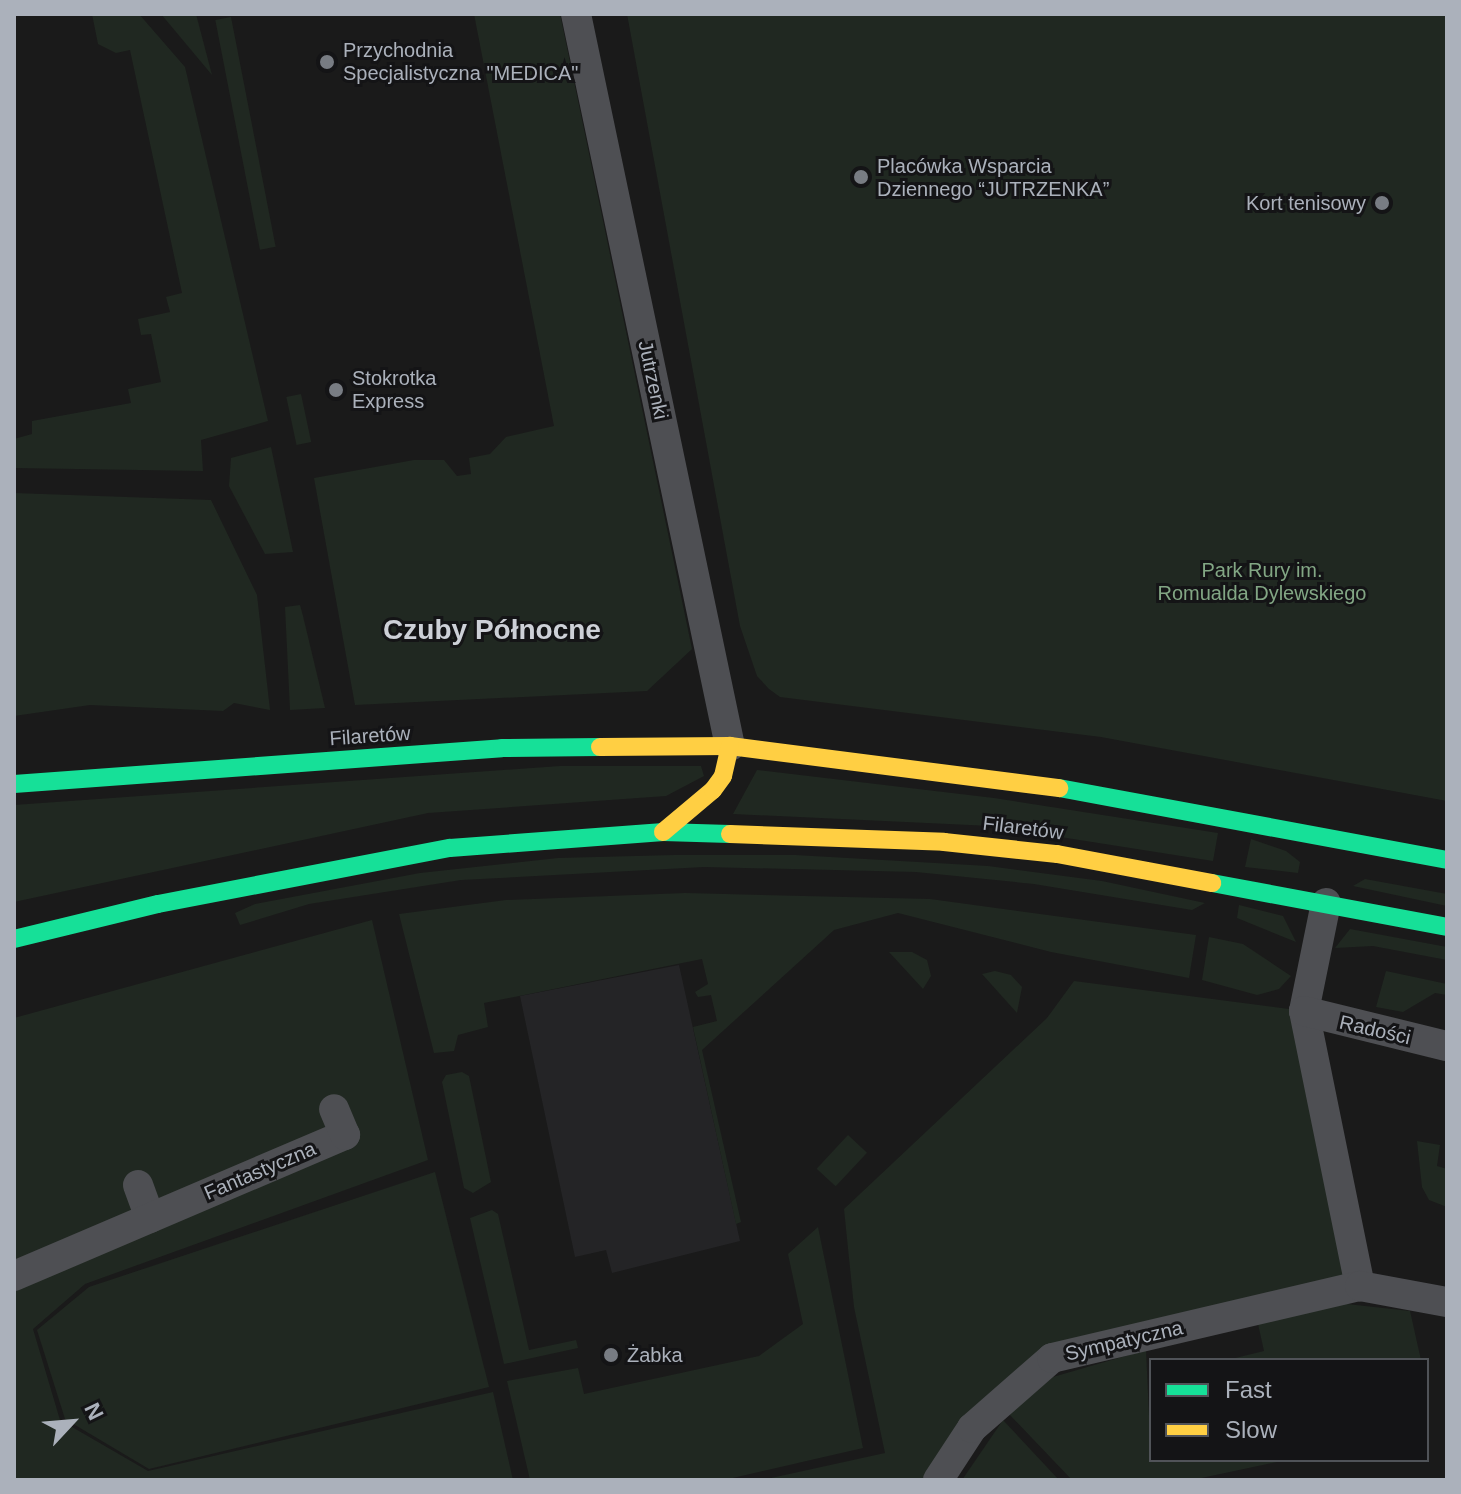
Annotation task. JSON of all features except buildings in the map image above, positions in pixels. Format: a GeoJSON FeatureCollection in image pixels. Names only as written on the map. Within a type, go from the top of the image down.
{"type":"FeatureCollection","features":[{"type":"Feature","properties":{"kind":"main road","name":"Filaretów"},"geometry":{"type":"LineString","coordinates":[[14,784],[554,745],[730,746],[1021,780],[1447,860]]}},
{"type":"Feature","properties":{"kind":"main road"},"geometry":{"type":"LineString","coordinates":[[663,832],[713,790],[723,776],[730,746]]}},
{"type":"Feature","properties":{"kind":"main road","name":"Filaretów"},"geometry":{"type":"LineString","coordinates":[[14,939],[158,904],[450,848],[663,832],[995,847],[1125,864],[1331,882],[1447,927]]}},
{"type":"Feature","properties":{"kind":"main road"},"geometry":{"type":"LineString","coordinates":[[1331,882],[1342,839]]}},
{"type":"Feature","properties":{"kind":"street","name":"Jutrzenki"},"geometry":{"type":"LineString","coordinates":[[576,14],[730,746]]}},
{"type":"Feature","properties":{"kind":"street"},"geometry":{"type":"LineString","coordinates":[[1331,882],[1304,1011],[1360,1286]]}},
{"type":"Feature","properties":{"kind":"street","name":"Radości"},"geometry":{"type":"LineString","coordinates":[[1304,1011],[1447,1046]]}},
{"type":"Feature","properties":{"kind":"street","name":"Fantastyczna"},"geometry":{"type":"LineString","coordinates":[[14,1276],[345,1135],[334,1109]]}},
{"type":"Feature","properties":{"kind":"street"},"geometry":{"type":"LineString","coordinates":[[138,1185],[150,1218]]}},
{"type":"Feature","properties":{"kind":"street","name":"Sympatyczna"},"geometry":{"type":"LineString","coordinates":[[938,1480],[972,1428],[1052,1358],[1360,1286],[1447,1302]]}},
{"type":"Feature","properties":{"kind":"shaded area"},"geometry":{"type":"Polygon","coordinates":[[[679,965],[740,1241],[612,1273],[606,1250],[575,1257],[520,996],[679,965]]]}},
{"type":"Feature","properties":{"kind":"green space"},"geometry":{"type":"Polygon","coordinates":[[[92,14],[139,14],[185,67],[268,421],[201,440],[203,471],[14,468],[14,439],[32,434],[32,421],[131,403],[128,389],[161,382],[151,334],[141,335],[138,319],[170,312],[166,297],[182,293],[130,50],[116,53],[98,44],[92,14]]]}},
{"type":"Feature","properties":{"kind":"green space"},"geometry":{"type":"Polygon","coordinates":[[[161,14],[196,14],[212,75],[161,14]]]}},
{"type":"Feature","properties":{"kind":"green space"},"geometry":{"type":"Polygon","coordinates":[[[474,14],[560,14],[692,649],[647,691],[355,705],[314,478],[414,460],[444,460],[457,476],[471,474],[469,458],[490,454],[506,437],[554,426],[474,14]]]}},
{"type":"Feature","properties":{"kind":"green space","name":"Park Rury im. Romualda Dylewskiego"},"geometry":{"type":"Polygon","coordinates":[[[627,14],[1447,14],[1447,801],[1101,737],[780,697],[769,689],[757,676],[740,626],[627,14]]]}},
{"type":"Feature","properties":{"kind":"green space"},"geometry":{"type":"Polygon","coordinates":[[[231,17],[276,247],[260,250],[215,20],[231,17]]]}},
{"type":"Feature","properties":{"kind":"green space"},"geometry":{"type":"Polygon","coordinates":[[[301,394],[311,442],[297,445],[286,397],[301,394]]]}},
{"type":"Feature","properties":{"kind":"green space"},"geometry":{"type":"Polygon","coordinates":[[[271,447],[293,552],[265,554],[229,486],[231,458],[271,447]]]}},
{"type":"Feature","properties":{"kind":"green space"},"geometry":{"type":"Polygon","coordinates":[[[14,493],[211,500],[257,595],[270,710],[234,703],[223,711],[90,705],[14,716],[14,493]]]}},
{"type":"Feature","properties":{"kind":"green space"},"geometry":{"type":"Polygon","coordinates":[[[300,605],[325,708],[290,710],[285,607],[300,605]]]}},
{"type":"Feature","properties":{"kind":"green space"},"geometry":{"type":"Polygon","coordinates":[[[560,766],[701,766],[704,776],[666,796],[428,813],[14,902],[14,805],[560,766]]]}},
{"type":"Feature","properties":{"kind":"green space"},"geometry":{"type":"Polygon","coordinates":[[[757,770],[994,798],[1218,833],[1213,861],[991,826],[733,814],[757,770]]]}},
{"type":"Feature","properties":{"kind":"green space"},"geometry":{"type":"Polygon","coordinates":[[[1251,839],[1286,851],[1300,862],[1298,873],[1245,867],[1251,839]]]}},
{"type":"Feature","properties":{"kind":"green space"},"geometry":{"type":"Polygon","coordinates":[[[795,855],[988,866],[1102,881],[1205,903],[1192,910],[1034,884],[916,872],[704,867],[461,880],[309,904],[240,925],[235,913],[255,904],[420,873],[558,858],[795,855]]]}},
{"type":"Feature","properties":{"kind":"green space"},"geometry":{"type":"Polygon","coordinates":[[[1365,879],[1447,894],[1447,906],[1353,886],[1365,879]]]}},
{"type":"Feature","properties":{"kind":"green space"},"geometry":{"type":"Polygon","coordinates":[[[685,893],[930,899],[1196,935],[1189,978],[1051,952],[898,913],[834,930],[702,1050],[741,1222],[736,1224],[693,1027],[717,1021],[711,995],[698,997],[695,992],[708,984],[702,959],[484,1003],[488,1027],[458,1035],[454,1051],[434,1053],[399,914],[506,900],[685,893]]]}},
{"type":"Feature","properties":{"kind":"green space"},"geometry":{"type":"Polygon","coordinates":[[[1239,905],[1283,916],[1296,942],[1237,918],[1239,905]]]}},
{"type":"Feature","properties":{"kind":"green space"},"geometry":{"type":"Polygon","coordinates":[[[372,920],[428,1160],[85,1284],[33,1329],[60,1420],[148,1471],[493,1392],[513,1480],[14,1480],[14,1018],[372,920]]]}},
{"type":"Feature","properties":{"kind":"green space"},"geometry":{"type":"Polygon","coordinates":[[[1350,929],[1447,947],[1447,960],[1373,946],[1335,948],[1350,929]]]}},
{"type":"Feature","properties":{"kind":"green space"},"geometry":{"type":"Polygon","coordinates":[[[1209,937],[1243,944],[1291,976],[1279,989],[1257,995],[1202,980],[1209,937]]]}},
{"type":"Feature","properties":{"kind":"green space"},"geometry":{"type":"Polygon","coordinates":[[[889,952],[912,952],[927,960],[931,976],[923,989],[889,952]]]}},
{"type":"Feature","properties":{"kind":"green space"},"geometry":{"type":"Polygon","coordinates":[[[995,971],[1011,975],[1022,987],[1017,1013],[982,974],[995,971]]]}},
{"type":"Feature","properties":{"kind":"green space"},"geometry":{"type":"Polygon","coordinates":[[[1386,971],[1447,984],[1447,995],[1435,993],[1403,1012],[1376,1007],[1386,971]]]}},
{"type":"Feature","properties":{"kind":"green space"},"geometry":{"type":"Polygon","coordinates":[[[1074,981],[1304,1011],[1360,1286],[1052,1358],[938,1480],[762,1480],[885,1453],[854,1307],[844,1209],[1047,1018],[1074,981]]]}},
{"type":"Feature","properties":{"kind":"green space"},"geometry":{"type":"Polygon","coordinates":[[[462,1072],[469,1076],[491,1182],[473,1193],[464,1188],[442,1082],[446,1075],[462,1072]]]}},
{"type":"Feature","properties":{"kind":"green space"},"geometry":{"type":"Polygon","coordinates":[[[848,1135],[867,1153],[836,1186],[817,1169],[848,1135]]]}},
{"type":"Feature","properties":{"kind":"green space"},"geometry":{"type":"Polygon","coordinates":[[[1417,1141],[1440,1145],[1437,1166],[1447,1169],[1447,1207],[1429,1200],[1422,1187],[1417,1141]]]}},
{"type":"Feature","properties":{"kind":"green space"},"geometry":{"type":"Polygon","coordinates":[[[435,1172],[489,1387],[149,1469],[65,1419],[37,1330],[89,1287],[435,1172]]]}},
{"type":"Feature","properties":{"kind":"green space"},"geometry":{"type":"Polygon","coordinates":[[[492,1210],[498,1214],[529,1350],[576,1340],[578,1348],[504,1364],[470,1218],[492,1210]]]}},
{"type":"Feature","properties":{"kind":"green space"},"geometry":{"type":"Polygon","coordinates":[[[818,1227],[863,1448],[724,1480],[530,1480],[507,1381],[578,1368],[584,1394],[759,1356],[803,1324],[788,1254],[818,1227]]]}},
{"type":"Feature","properties":{"kind":"green space"},"geometry":{"type":"Polygon","coordinates":[[[1338,1303],[1410,1311],[1421,1358],[1235,1358],[1264,1351],[1258,1324],[1338,1303]]]}},
{"type":"Feature","properties":{"kind":"green space"},"geometry":{"type":"Polygon","coordinates":[[[1146,1350],[1149,1462],[1277,1462],[1192,1480],[1072,1480],[1009,1414],[1053,1377],[1146,1350]]]}},
{"type":"Feature","properties":{"kind":"green space"},"geometry":{"type":"Polygon","coordinates":[[[1003,1420],[1059,1480],[962,1480],[1003,1420]]]}},
{"type":"Feature","properties":{"kind":"traffic: fast"},"geometry":{"type":"LineString","coordinates":[[14,784],[502,748],[600,747]]}},
{"type":"Feature","properties":{"kind":"traffic: fast"},"geometry":{"type":"LineString","coordinates":[[1059,788],[1447,860]]}},
{"type":"Feature","properties":{"kind":"traffic: fast"},"geometry":{"type":"LineString","coordinates":[[14,939],[158,904],[450,848],[663,832],[730,834]]}},
{"type":"Feature","properties":{"kind":"traffic: fast"},"geometry":{"type":"LineString","coordinates":[[1212,883],[1447,927]]}},
{"type":"Feature","properties":{"kind":"traffic: slow"},"geometry":{"type":"LineString","coordinates":[[600,747],[730,746],[1059,788]]}},
{"type":"Feature","properties":{"kind":"traffic: slow"},"geometry":{"type":"LineString","coordinates":[[663,832],[713,790],[723,776],[730,746]]}},
{"type":"Feature","properties":{"kind":"traffic: slow"},"geometry":{"type":"LineString","coordinates":[[730,834],[944,842],[1057,854],[1212,883]]}},
{"type":"Feature","properties":{"kind":"place","name":"Przychodnia Specjalistyczna \"MEDICA\""},"geometry":{"type":"Point","coordinates":[327,62]}},
{"type":"Feature","properties":{"kind":"place","name":"Placówka Wsparcia Dziennego “JUTRZENKA”"},"geometry":{"type":"Point","coordinates":[861,177]}},
{"type":"Feature","properties":{"kind":"place","name":"Kort tenisowy"},"geometry":{"type":"Point","coordinates":[1382,203]}},
{"type":"Feature","properties":{"kind":"place","name":"Stokrotka Express"},"geometry":{"type":"Point","coordinates":[336,390]}},
{"type":"Feature","properties":{"kind":"place","name":"Żabka"},"geometry":{"type":"Point","coordinates":[611,1355]}},
{"type":"Feature","properties":{"kind":"district","name":"Czuby Północne"},"geometry":{"type":"Point","coordinates":[492,630]}}]}
